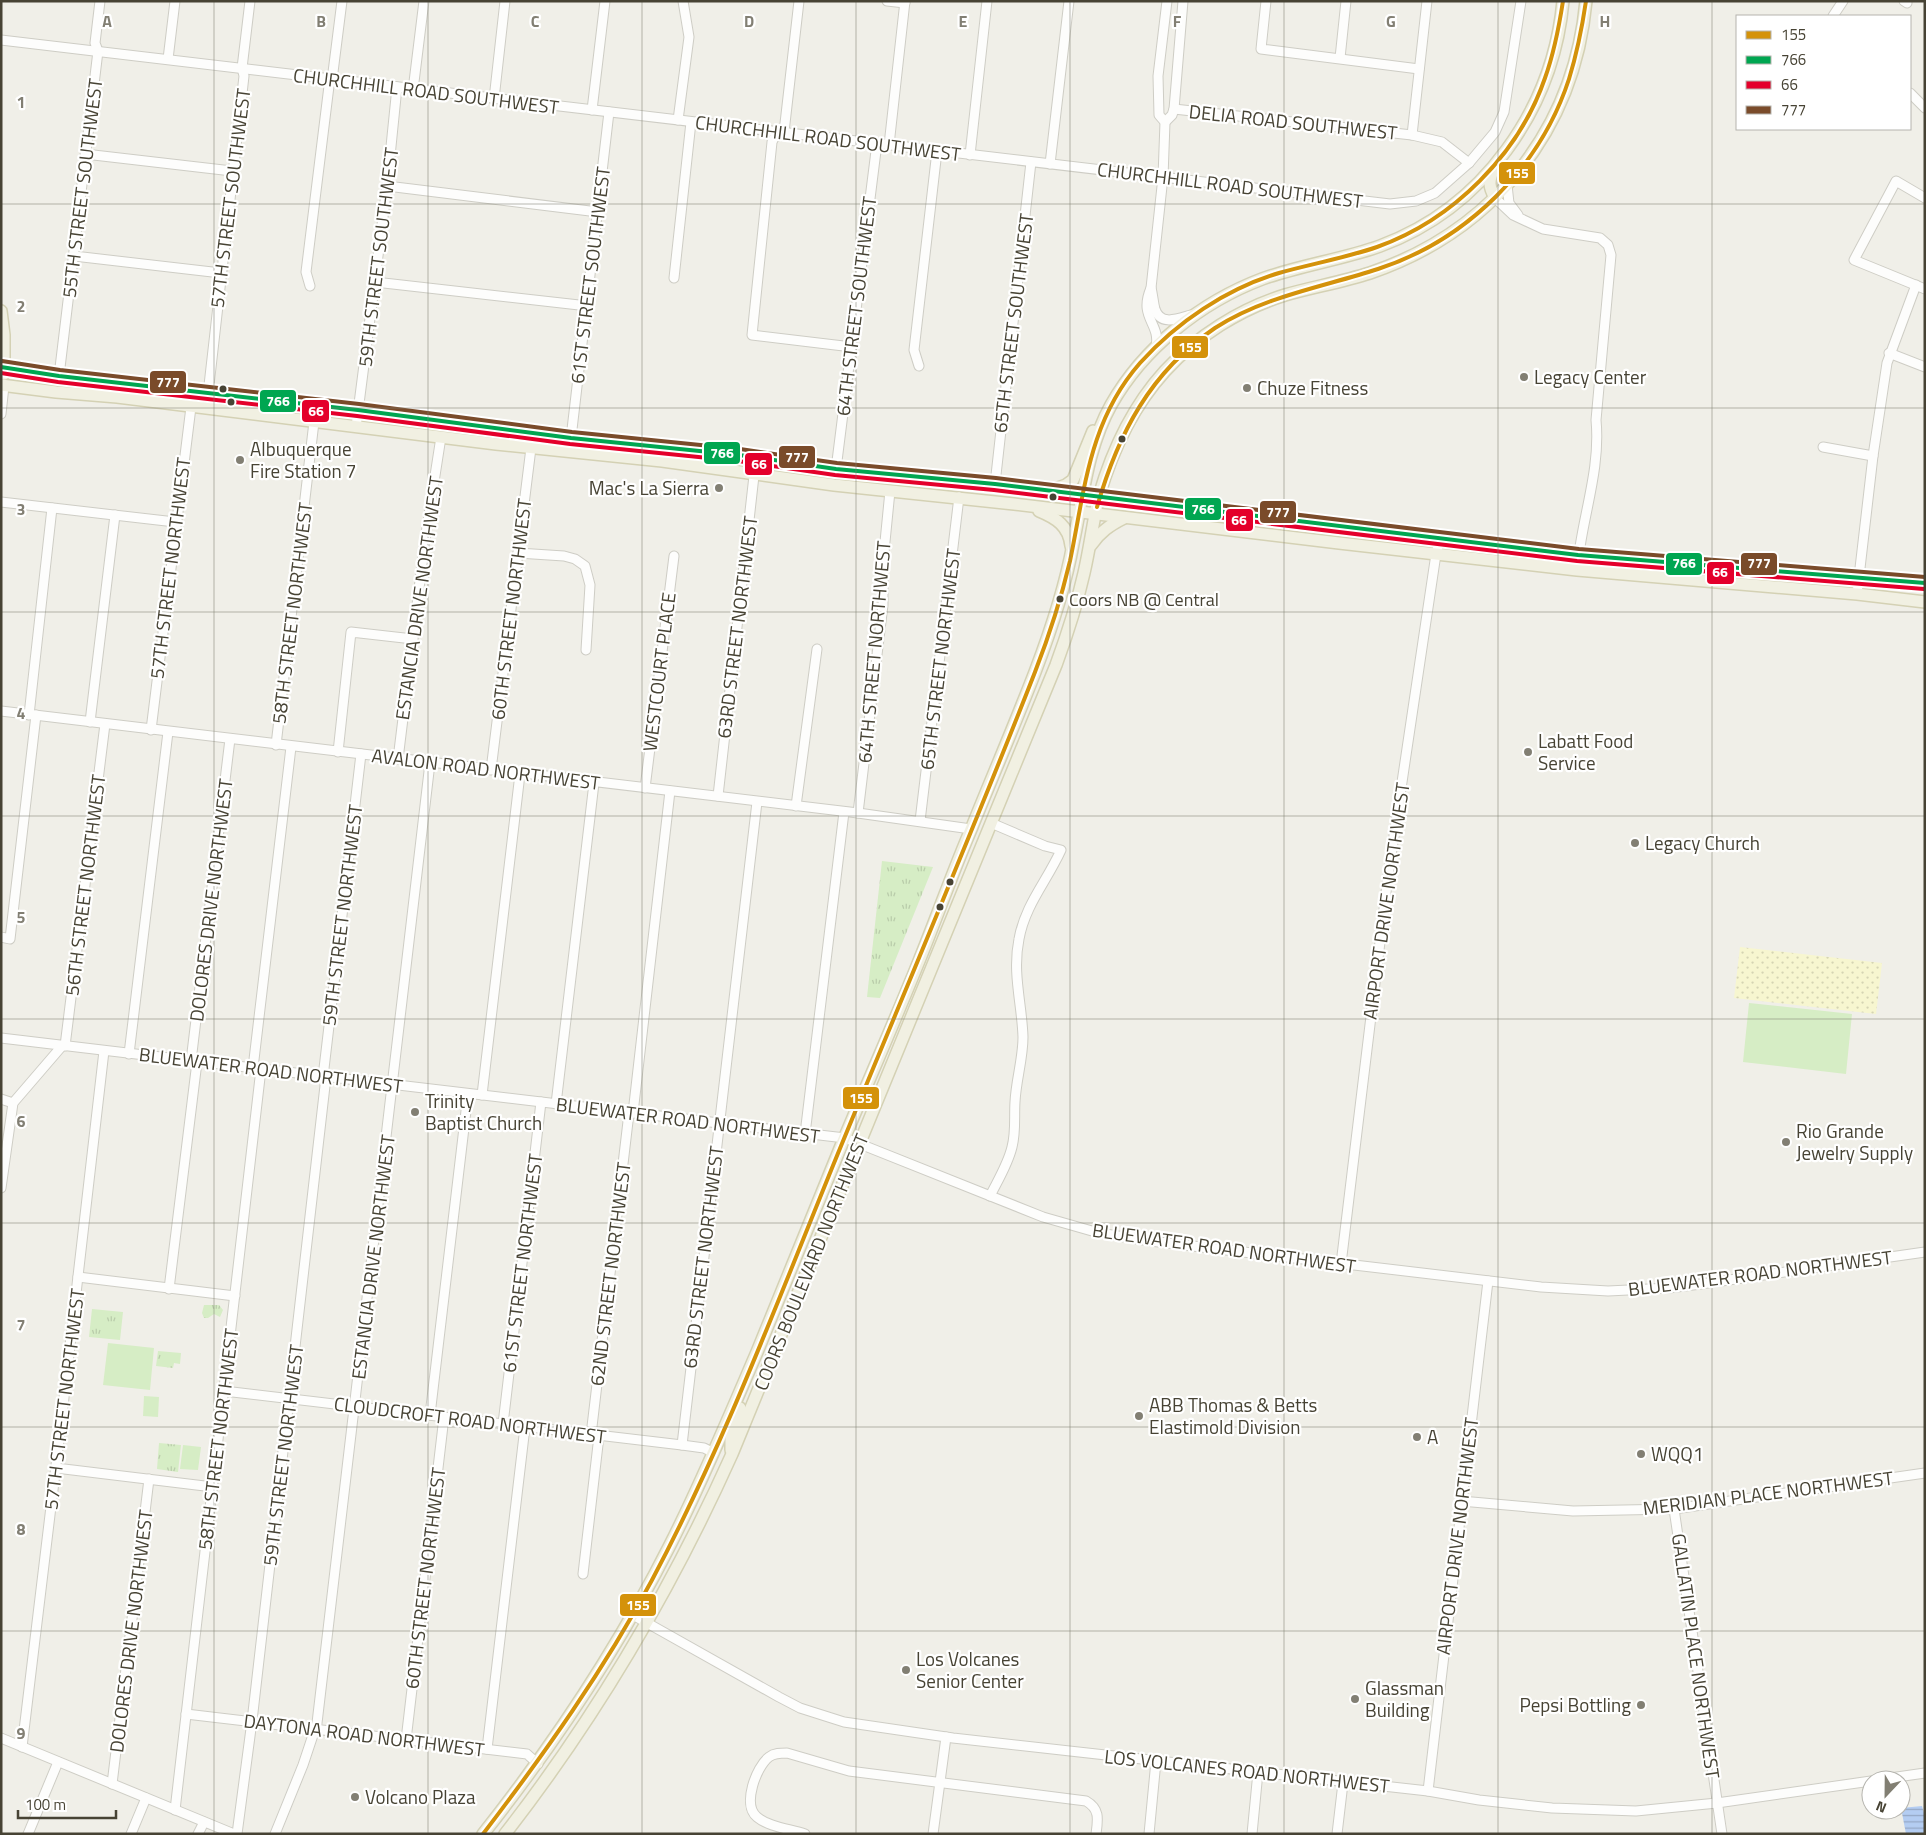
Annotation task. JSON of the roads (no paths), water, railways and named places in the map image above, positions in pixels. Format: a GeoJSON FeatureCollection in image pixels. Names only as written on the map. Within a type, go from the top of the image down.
{"type":"FeatureCollection","features":[{"type":"Feature","properties":{"kind":"main road"},"geometry":{"type":"LineString","coordinates":[[1495,198],[1489,187],[1489,181],[1497,164],[1523,127],[1543,86],[1552,62],[1563,1]]}},
{"type":"Feature","properties":{"kind":"main road","name":"COORS BOULEVARD NORTHWEST"},"geometry":{"type":"LineString","coordinates":[[504,1834],[524,1809],[616,1676],[678,1568],[732,1454],[1048,686],[1068,633],[1099,497],[1116,452],[1142,400],[1178,357],[1199,340],[1239,314],[1291,294],[1366,274],[1412,256],[1447,236],[1495,198],[1508,185],[1541,140],[1562,100],[1579,47],[1586,1]]}},
{"type":"Feature","properties":{"kind":"main road"},"geometry":{"type":"LineString","coordinates":[[1050,491],[1066,485],[1072,480],[1097,422],[1142,362],[1156,347],[1196,314],[1237,290],[1261,279],[1349,256],[1398,238],[1433,220],[1463,198],[1497,164]]}},
{"type":"Feature","properties":{"kind":"main road"},"geometry":{"type":"LineString","coordinates":[[1,311],[4,335],[3,386],[117,397],[531,448],[662,461],[754,475],[1021,504],[1079,513],[1577,570],[1857,594],[1925,602]]}},
{"type":"Feature","properties":{"kind":"main road"},"geometry":{"type":"LineString","coordinates":[[3,368],[208,394],[358,410],[571,438],[756,458],[836,469],[995,484],[1578,555],[1925,583]]}},
{"type":"Feature","properties":{"kind":"main road","name":"COORS BOULEVARD NORTHWEST"},"geometry":{"type":"LineString","coordinates":[[483,1834],[538,1764],[587,1690],[633,1615],[670,1546],[714,1453],[919,963],[971,828],[997,769],[1053,626],[1071,556],[1082,495],[1098,436],[1111,405]]}},
{"type":"Feature","properties":{"kind":"main road"},"geometry":{"type":"LineString","coordinates":[[1021,504],[1048,515],[1062,524],[1070,535],[1071,556]]}},
{"type":"Feature","properties":{"kind":"main road"},"geometry":{"type":"LineString","coordinates":[[1088,549],[1099,534],[1124,518]]}},
{"type":"Feature","properties":{"kind":"main road"},"geometry":{"type":"LineString","coordinates":[[1500,561],[1503,546]]}},
{"type":"Feature","properties":{"kind":"main road"},"geometry":{"type":"LineString","coordinates":[[1053,626],[1068,633]]}},
{"type":"Feature","properties":{"kind":"main road"},"geometry":{"type":"LineString","coordinates":[[991,823],[988,809],[999,780],[997,769]]}},
{"type":"Feature","properties":{"kind":"main road"},"geometry":{"type":"LineString","coordinates":[[964,889],[964,870],[973,847],[974,836],[971,828]]}},
{"type":"Feature","properties":{"kind":"main road"},"geometry":{"type":"LineString","coordinates":[[732,1454],[729,1443],[740,1410],[737,1399]]}},
{"type":"Feature","properties":{"kind":"main road"},"geometry":{"type":"LineString","coordinates":[[709,1503],[706,1493],[718,1464],[714,1453]]}},
{"type":"Feature","properties":{"kind":"main road"},"geometry":{"type":"LineString","coordinates":[[570,1742],[570,1731],[585,1703],[587,1690]]}},
{"type":"Feature","properties":{"kind":"main road"},"geometry":{"type":"LineString","coordinates":[[524,1809],[522,1800],[538,1775],[540,1767],[538,1764]]}},
{"type":"Feature","properties":{"kind":"street","name":"55TH STREET SOUTHWEST"},"geometry":{"type":"LineString","coordinates":[[58,376],[98,51],[95,43],[100,1]]}},
{"type":"Feature","properties":{"kind":"street"},"geometry":{"type":"LineString","coordinates":[[168,59],[175,1]]}},
{"type":"Feature","properties":{"kind":"street","name":"57TH STREET SOUTHWEST"},"geometry":{"type":"LineString","coordinates":[[208,394],[244,76],[242,68],[250,1]]}},
{"type":"Feature","properties":{"kind":"street"},"geometry":{"type":"LineString","coordinates":[[310,286],[306,272],[328,86],[332,80],[342,1]]}},
{"type":"Feature","properties":{"kind":"street"},"geometry":{"type":"LineString","coordinates":[[413,90],[424,1]]}},
{"type":"Feature","properties":{"kind":"street"},"geometry":{"type":"LineString","coordinates":[[494,99],[505,1]]}},
{"type":"Feature","properties":{"kind":"street"},"geometry":{"type":"LineString","coordinates":[[592,110],[605,1]]}},
{"type":"Feature","properties":{"kind":"street"},"geometry":{"type":"LineString","coordinates":[[678,120],[689,37],[683,1]]}},
{"type":"Feature","properties":{"kind":"street"},"geometry":{"type":"LineString","coordinates":[[799,1],[784,132],[774,138],[772,142],[752,334],[852,347]]}},
{"type":"Feature","properties":{"kind":"street"},"geometry":{"type":"LineString","coordinates":[[887,1],[905,2],[888,145]]}},
{"type":"Feature","properties":{"kind":"street"},"geometry":{"type":"LineString","coordinates":[[970,155],[987,1]]}},
{"type":"Feature","properties":{"kind":"street"},"geometry":{"type":"LineString","coordinates":[[1050,164],[1069,1]]}},
{"type":"Feature","properties":{"kind":"street"},"geometry":{"type":"LineString","coordinates":[[1156,347],[1158,338],[1146,308],[1146,298],[1150,288],[1163,177],[1165,122],[1159,115],[1158,76],[1168,1]]}},
{"type":"Feature","properties":{"kind":"street"},"geometry":{"type":"LineString","coordinates":[[1165,122],[1172,116],[1174,108],[1183,1]]}},
{"type":"Feature","properties":{"kind":"street"},"geometry":{"type":"LineString","coordinates":[[1266,1],[1261,49],[1419,69]]}},
{"type":"Feature","properties":{"kind":"street"},"geometry":{"type":"LineString","coordinates":[[1340,58],[1346,1]]}},
{"type":"Feature","properties":{"kind":"street"},"geometry":{"type":"LineString","coordinates":[[1412,135],[1427,1]]}},
{"type":"Feature","properties":{"kind":"street","name":"CHURCHHILL ROAD SOUTHWEST"},"geometry":{"type":"LineString","coordinates":[[1,40],[1390,204],[1416,201],[1434,193],[1469,162],[1495,132],[1504,112],[1521,1]]}},
{"type":"Feature","properties":{"kind":"street"},"geometry":{"type":"LineString","coordinates":[[1834,15],[1843,1]]}},
{"type":"Feature","properties":{"kind":"street","name":"59TH STREET SOUTHWEST"},"geometry":{"type":"LineString","coordinates":[[356,427],[387,186],[397,87]]}},
{"type":"Feature","properties":{"kind":"street"},"geometry":{"type":"LineString","coordinates":[[1911,94],[1925,108]]}},
{"type":"Feature","properties":{"kind":"street","name":"DELIA ROAD SOUTHWEST"},"geometry":{"type":"LineString","coordinates":[[1174,108],[1412,135],[1442,142],[1469,162]]}},
{"type":"Feature","properties":{"kind":"street","name":"61ST STREET SOUTHWEST"},"geometry":{"type":"LineString","coordinates":[[571,438],[588,306],[609,112]]}},
{"type":"Feature","properties":{"kind":"street"},"geometry":{"type":"LineString","coordinates":[[674,278],[691,122]]}},
{"type":"Feature","properties":{"kind":"street","name":"64TH STREET SOUTHWEST"},"geometry":{"type":"LineString","coordinates":[[836,469],[877,143]]}},
{"type":"Feature","properties":{"kind":"street"},"geometry":{"type":"LineString","coordinates":[[919,366],[914,350],[937,151]]}},
{"type":"Feature","properties":{"kind":"street"},"geometry":{"type":"LineString","coordinates":[[86,154],[232,171]]}},
{"type":"Feature","properties":{"kind":"street","name":"65TH STREET SOUTHWEST"},"geometry":{"type":"LineString","coordinates":[[995,484],[1032,162]]}},
{"type":"Feature","properties":{"kind":"street"},"geometry":{"type":"LineString","coordinates":[[1925,198],[1896,181],[1854,260],[1925,289]]}},
{"type":"Feature","properties":{"kind":"street"},"geometry":{"type":"LineString","coordinates":[[1508,185],[1510,203],[1520,218]]}},
{"type":"Feature","properties":{"kind":"street"},"geometry":{"type":"LineString","coordinates":[[387,186],[598,212]]}},
{"type":"Feature","properties":{"kind":"street"},"geometry":{"type":"LineString","coordinates":[[1495,198],[1506,210],[1543,229],[1600,238],[1608,245],[1611,255],[1596,420],[1598,434],[1588,509],[1578,555],[1577,570]]}},
{"type":"Feature","properties":{"kind":"street"},"geometry":{"type":"LineString","coordinates":[[74,256],[221,273]]}},
{"type":"Feature","properties":{"kind":"street"},"geometry":{"type":"LineString","coordinates":[[375,282],[588,306]]}},
{"type":"Feature","properties":{"kind":"street"},"geometry":{"type":"LineString","coordinates":[[1857,594],[1873,456],[1889,353],[1916,285]]}},
{"type":"Feature","properties":{"kind":"street"},"geometry":{"type":"LineString","coordinates":[[1150,288],[1156,311],[1162,318],[1172,321],[1196,314]]}},
{"type":"Feature","properties":{"kind":"street"},"geometry":{"type":"LineString","coordinates":[[1889,353],[1925,367]]}},
{"type":"Feature","properties":{"kind":"street"},"geometry":{"type":"LineString","coordinates":[[1,414],[3,386]]}},
{"type":"Feature","properties":{"kind":"street","name":"57TH STREET NORTHWEST"},"geometry":{"type":"LineString","coordinates":[[151,730],[175,522],[191,407]]}},
{"type":"Feature","properties":{"kind":"street","name":"58TH STREET NORTHWEST"},"geometry":{"type":"LineString","coordinates":[[276,745],[314,422]]}},
{"type":"Feature","properties":{"kind":"street","name":"ESTANCIA DRIVE NORTHWEST"},"geometry":{"type":"LineString","coordinates":[[398,759],[425,540],[441,437]]}},
{"type":"Feature","properties":{"kind":"street"},"geometry":{"type":"LineString","coordinates":[[1822,447],[1873,456]]}},
{"type":"Feature","properties":{"kind":"street","name":"60TH STREET NORTHWEST"},"geometry":{"type":"LineString","coordinates":[[491,770],[531,448]]}},
{"type":"Feature","properties":{"kind":"street","name":"63RD STREET NORTHWEST"},"geometry":{"type":"LineString","coordinates":[[718,796],[756,458]]}},
{"type":"Feature","properties":{"kind":"street","name":"64TH STREET NORTHWEST"},"geometry":{"type":"LineString","coordinates":[[858,813],[883,605],[883,562],[890,490]]}},
{"type":"Feature","properties":{"kind":"street","name":"65TH STREET NORTHWEST"},"geometry":{"type":"LineString","coordinates":[[920,821],[959,497]]}},
{"type":"Feature","properties":{"kind":"street"},"geometry":{"type":"LineString","coordinates":[[1,502],[175,522]]}},
{"type":"Feature","properties":{"kind":"street"},"geometry":{"type":"LineString","coordinates":[[5,938],[32,715],[52,508]]}},
{"type":"Feature","properties":{"kind":"street"},"geometry":{"type":"LineString","coordinates":[[90,722],[115,515]]}},
{"type":"Feature","properties":{"kind":"street","name":"AIRPORT DRIVE NORTHWEST"},"geometry":{"type":"LineString","coordinates":[[1341,1264],[1388,876],[1436,554],[1440,539]]}},
{"type":"Feature","properties":{"kind":"street"},"geometry":{"type":"LineString","coordinates":[[518,553],[564,556],[575,559],[585,566],[590,585],[586,650]]}},
{"type":"Feature","properties":{"kind":"street","name":"WESTCOURT PLACE"},"geometry":{"type":"LineString","coordinates":[[645,788],[674,556]]}},
{"type":"Feature","properties":{"kind":"street"},"geometry":{"type":"LineString","coordinates":[[338,752],[351,632],[412,639]]}},
{"type":"Feature","properties":{"kind":"street"},"geometry":{"type":"LineString","coordinates":[[796,806],[817,649]]}},
{"type":"Feature","properties":{"kind":"street","name":"AVALON ROAD NORTHWEST"},"geometry":{"type":"LineString","coordinates":[[1,711],[971,828]]}},
{"type":"Feature","properties":{"kind":"street","name":"56TH STREET NORTHWEST"},"geometry":{"type":"LineString","coordinates":[[64,1046],[105,724]]}},
{"type":"Feature","properties":{"kind":"street"},"geometry":{"type":"LineString","coordinates":[[129,1054],[168,732]]}},
{"type":"Feature","properties":{"kind":"street","name":"DOLORES DRIVE NORTHWEST"},"geometry":{"type":"LineString","coordinates":[[169,1289],[230,739]]}},
{"type":"Feature","properties":{"kind":"street","name":"58TH STREET NORTHWEST"},"geometry":{"type":"LineString","coordinates":[[175,1810],[224,1391],[292,747]]}},
{"type":"Feature","properties":{"kind":"street","name":"59TH STREET NORTHWEST"},"geometry":{"type":"LineString","coordinates":[[235,1834],[252,1721],[361,754]]}},
{"type":"Feature","properties":{"kind":"street","name":"ESTANCIA DRIVE NORTHWEST"},"geometry":{"type":"LineString","coordinates":[[275,1834],[316,1730],[430,763]]}},
{"type":"Feature","properties":{"kind":"street"},"geometry":{"type":"LineString","coordinates":[[482,1095],[520,774]]}},
{"type":"Feature","properties":{"kind":"street"},"geometry":{"type":"LineString","coordinates":[[556,1104],[594,783]]}},
{"type":"Feature","properties":{"kind":"street","name":"62ND STREET NORTHWEST"},"geometry":{"type":"LineString","coordinates":[[583,1574],[595,1435],[670,791]]}},
{"type":"Feature","properties":{"kind":"street","name":"63RD STREET NORTHWEST"},"geometry":{"type":"LineString","coordinates":[[682,1445],[718,1123],[757,802]]}},
{"type":"Feature","properties":{"kind":"street"},"geometry":{"type":"LineString","coordinates":[[805,1134],[844,812]]}},
{"type":"Feature","properties":{"kind":"street"},"geometry":{"type":"LineString","coordinates":[[990,1196],[1012,1147],[1023,1038],[1016,980],[1018,941],[1025,914],[1061,850],[1045,846],[991,823]]}},
{"type":"Feature","properties":{"kind":"street","name":"BLUEWATER ROAD NORTHWEST"},"geometry":{"type":"LineString","coordinates":[[1,1038],[845,1138],[1067,1225],[1122,1237],[1541,1287],[1600,1291],[1669,1288],[1925,1252]]}},
{"type":"Feature","properties":{"kind":"street"},"geometry":{"type":"LineString","coordinates":[[1,1188],[13,1103],[64,1046]]}},
{"type":"Feature","properties":{"kind":"street","name":"57TH STREET NORTHWEST"},"geometry":{"type":"LineString","coordinates":[[22,1747],[104,1051]]}},
{"type":"Feature","properties":{"kind":"street"},"geometry":{"type":"LineString","coordinates":[[430,1415],[468,1094]]}},
{"type":"Feature","properties":{"kind":"street"},"geometry":{"type":"LineString","coordinates":[[1,1099],[13,1103]]}},
{"type":"Feature","properties":{"kind":"street","name":"61ST STREET NORTHWEST"},"geometry":{"type":"LineString","coordinates":[[503,1424],[541,1102]]}},
{"type":"Feature","properties":{"kind":"street"},"geometry":{"type":"LineString","coordinates":[[78,1278],[234,1296]]}},
{"type":"Feature","properties":{"kind":"street","name":"AIRPORT DRIVE NORTHWEST"},"geometry":{"type":"LineString","coordinates":[[1428,1791],[1488,1281]]}},
{"type":"Feature","properties":{"kind":"street","name":"CLOUDCROFT ROAD NORTHWEST"},"geometry":{"type":"LineString","coordinates":[[224,1391],[682,1445],[704,1448],[714,1453]]}},
{"type":"Feature","properties":{"kind":"street","name":"60TH STREET NORTHWEST"},"geometry":{"type":"LineString","coordinates":[[406,1740],[444,1417]]}},
{"type":"Feature","properties":{"kind":"street"},"geometry":{"type":"LineString","coordinates":[[488,1749],[525,1427]]}},
{"type":"Feature","properties":{"kind":"street"},"geometry":{"type":"LineString","coordinates":[[56,1468],[213,1487]]}},
{"type":"Feature","properties":{"kind":"street","name":"MERIDIAN PLACE NORTHWEST"},"geometry":{"type":"LineString","coordinates":[[1461,1501],[1573,1511],[1674,1508],[1925,1473]]}},
{"type":"Feature","properties":{"kind":"street","name":"DOLORES DRIVE NORTHWEST"},"geometry":{"type":"LineString","coordinates":[[112,1784],[149,1479]]}},
{"type":"Feature","properties":{"kind":"street","name":"GALLATIN PLACE NORTHWEST"},"geometry":{"type":"LineString","coordinates":[[1674,1508],[1722,1834]]}},
{"type":"Feature","properties":{"kind":"street","name":"LOS VOLCANES ROAD NORTHWEST"},"geometry":{"type":"LineString","coordinates":[[633,1615],[800,1708],[844,1722],[946,1737],[1343,1783],[1428,1791],[1479,1800],[1599,1811],[1670,1809],[1861,1782]]}},
{"type":"Feature","properties":{"kind":"street","name":"DAYTONA ROAD NORTHWEST"},"geometry":{"type":"LineString","coordinates":[[186,1714],[527,1754],[538,1764]]}},
{"type":"Feature","properties":{"kind":"street"},"geometry":{"type":"LineString","coordinates":[[933,1834],[946,1737]]}},
{"type":"Feature","properties":{"kind":"street"},"geometry":{"type":"LineString","coordinates":[[1,1738],[235,1834]]}},
{"type":"Feature","properties":{"kind":"street"},"geometry":{"type":"LineString","coordinates":[[805,1834],[764,1822],[752,1810],[750,1801],[762,1765],[769,1757],[778,1753],[787,1753],[849,1771],[1080,1799],[1091,1804],[1096,1810],[1098,1817],[1096,1834]]}},
{"type":"Feature","properties":{"kind":"street"},"geometry":{"type":"LineString","coordinates":[[1148,1834],[1156,1761]]}},
{"type":"Feature","properties":{"kind":"street"},"geometry":{"type":"LineString","coordinates":[[28,1834],[58,1762]]}},
{"type":"Feature","properties":{"kind":"street"},"geometry":{"type":"LineString","coordinates":[[1252,1834],[1258,1772]]}},
{"type":"Feature","properties":{"kind":"street"},"geometry":{"type":"LineString","coordinates":[[1911,1775],[1925,1773]]}},
{"type":"Feature","properties":{"kind":"street"},"geometry":{"type":"LineString","coordinates":[[1337,1834],[1343,1783]]}},
{"type":"Feature","properties":{"kind":"street"},"geometry":{"type":"LineString","coordinates":[[131,1834],[146,1798]]}},
{"type":"Feature","properties":{"kind":"street"},"geometry":{"type":"LineString","coordinates":[[198,1834],[204,1822]]}},
{"type":"Feature","properties":{"kind":"water"},"geometry":{"type":"Polygon","coordinates":[[[1922,1806],[1925,1817],[1925,1834],[1906,1834],[1903,1820],[1911,1820],[1911,1807],[1922,1806]]]}},
{"type":"Feature","properties":{"kind":"place","name":"Legacy Center"},"geometry":{"type":"Point","coordinates":[1524,377]}},
{"type":"Feature","properties":{"kind":"place","name":"Chuze Fitness"},"geometry":{"type":"Point","coordinates":[1247,388]}},
{"type":"Feature","properties":{"kind":"place","name":"Albuquerque Fire Station 7"},"geometry":{"type":"Point","coordinates":[240,460]}},
{"type":"Feature","properties":{"kind":"place","name":"Mac's La Sierra"},"geometry":{"type":"Point","coordinates":[719,488]}},
{"type":"Feature","properties":{"kind":"place","name":"Coors NB @ Central"},"geometry":{"type":"Point","coordinates":[1060,599]}},
{"type":"Feature","properties":{"kind":"place","name":"Labatt Food Service"},"geometry":{"type":"Point","coordinates":[1528,752]}},
{"type":"Feature","properties":{"kind":"place","name":"Legacy Church"},"geometry":{"type":"Point","coordinates":[1635,843]}},
{"type":"Feature","properties":{"kind":"place","name":"Trinity Baptist Church"},"geometry":{"type":"Point","coordinates":[415,1112]}},
{"type":"Feature","properties":{"kind":"place","name":"Rio Grande Jewelry Supply"},"geometry":{"type":"Point","coordinates":[1786,1142]}},
{"type":"Feature","properties":{"kind":"place","name":"ABB Thomas & Betts Elastimold Division"},"geometry":{"type":"Point","coordinates":[1139,1416]}},
{"type":"Feature","properties":{"kind":"place","name":"A"},"geometry":{"type":"Point","coordinates":[1417,1437]}},
{"type":"Feature","properties":{"kind":"place","name":"WQQ1"},"geometry":{"type":"Point","coordinates":[1641,1454]}},
{"type":"Feature","properties":{"kind":"place","name":"Los Volcanes Senior Center"},"geometry":{"type":"Point","coordinates":[906,1670]}},
{"type":"Feature","properties":{"kind":"place","name":"Glassman Building"},"geometry":{"type":"Point","coordinates":[1355,1699]}},
{"type":"Feature","properties":{"kind":"place","name":"Pepsi Bottling"},"geometry":{"type":"Point","coordinates":[1641,1705]}},
{"type":"Feature","properties":{"kind":"place","name":"Volcano Plaza"},"geometry":{"type":"Point","coordinates":[355,1797]}}]}
